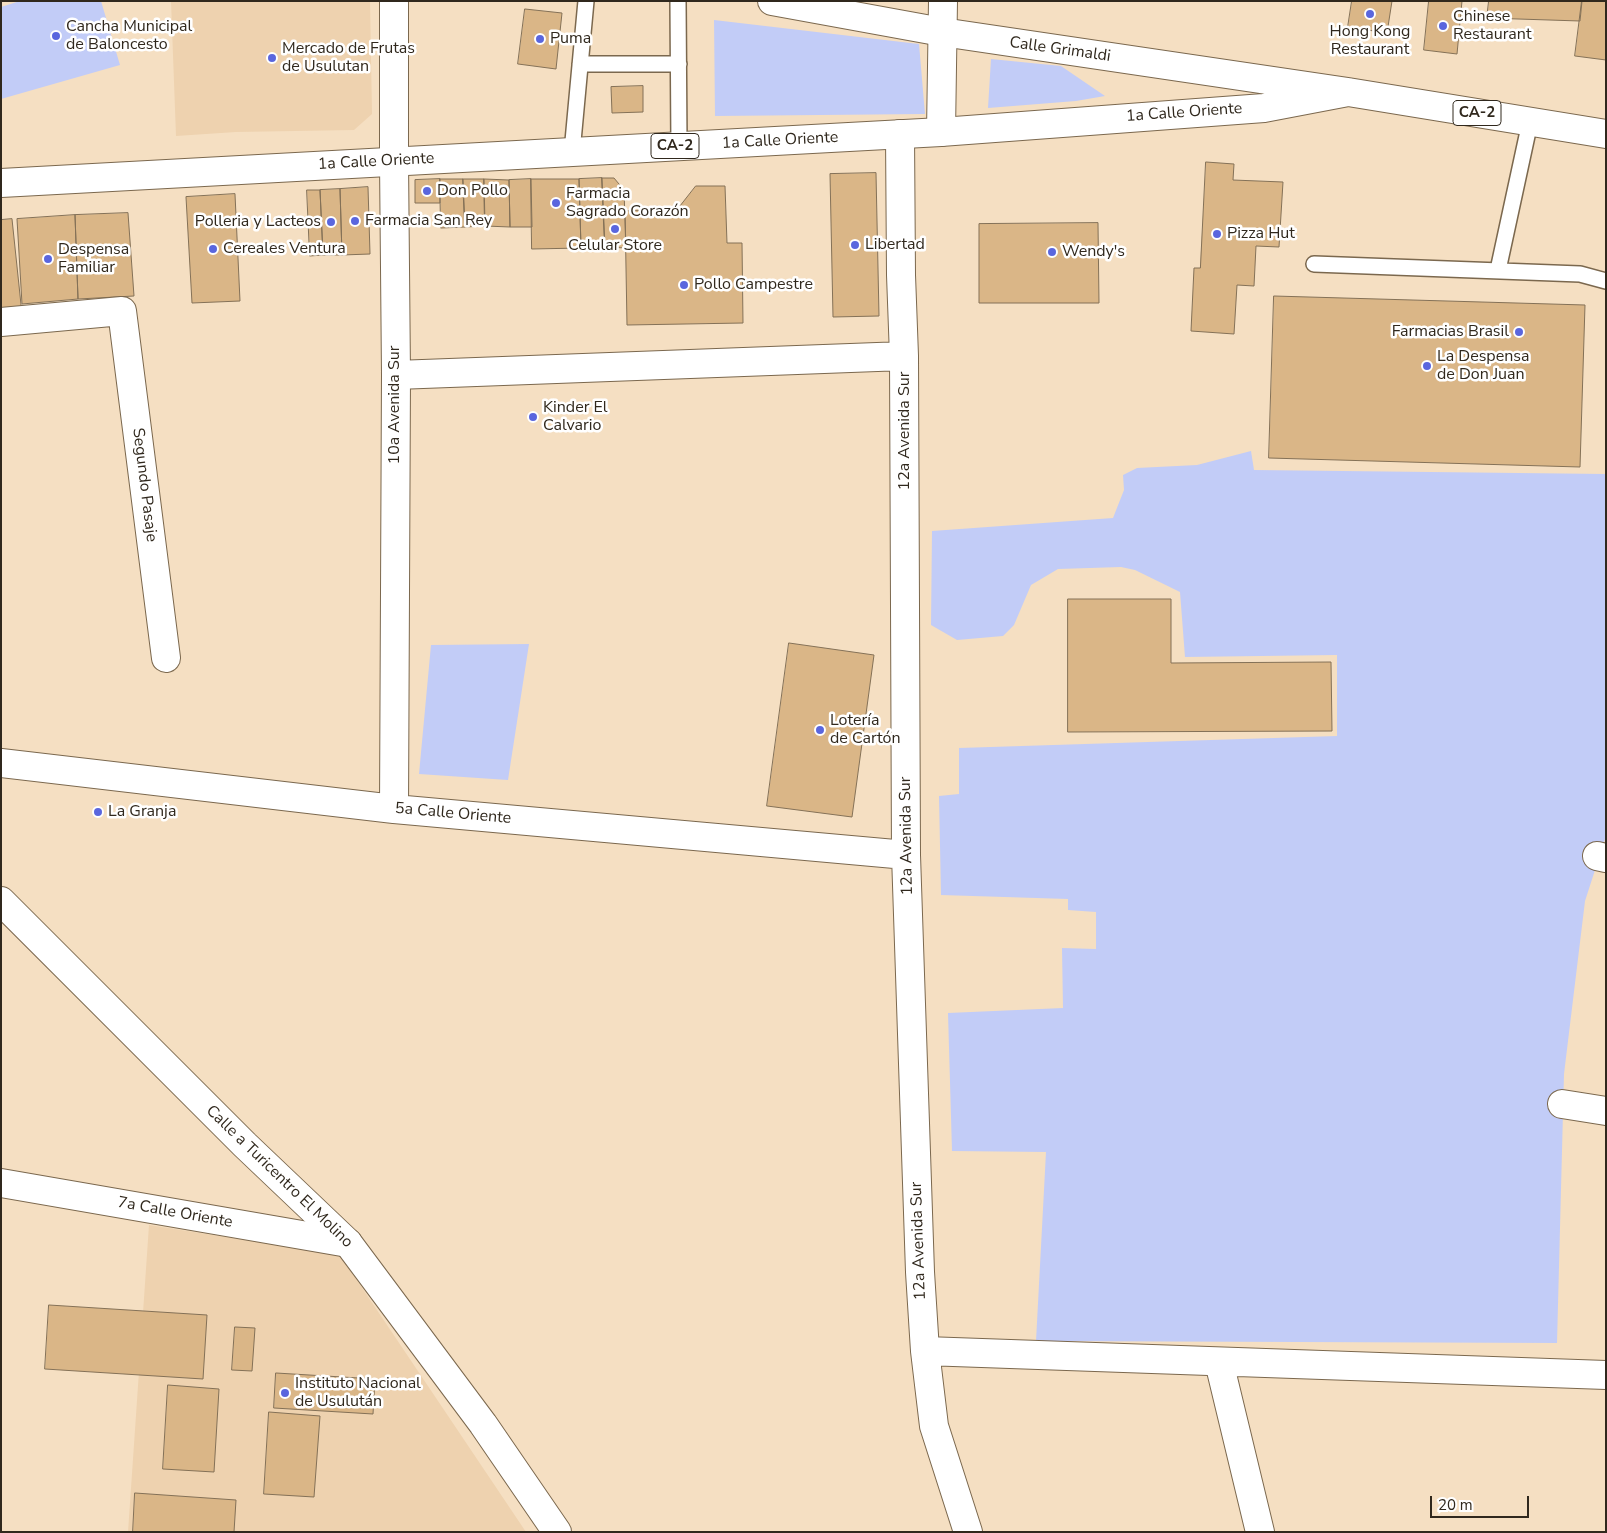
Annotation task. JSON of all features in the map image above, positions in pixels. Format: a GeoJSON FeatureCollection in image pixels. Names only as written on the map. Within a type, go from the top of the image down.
{"type":"FeatureCollection","features":[{"type":"Feature","properties":{"kind":"street","name":"10a Avenida Sur"},"geometry":{"type":"LineString","coordinates":[[394,1],[396,375],[394,809]]}},
{"type":"Feature","properties":{"kind":"street","name":"Calle Grimaldi"},"geometry":{"type":"LineString","coordinates":[[772,1],[942,32],[1348,92]]}},
{"type":"Feature","properties":{"kind":"street"},"geometry":{"type":"LineString","coordinates":[[941,132],[943,1]]}},
{"type":"Feature","properties":{"kind":"street","name":"1a Calle Oriente"},"geometry":{"type":"LineString","coordinates":[[1,184],[941,132],[1264,108],[1348,92]]}},
{"type":"Feature","properties":{"kind":"street","name":"CA-2"},"geometry":{"type":"LineString","coordinates":[[1348,92],[1606,134]]}},
{"type":"Feature","properties":{"kind":"street","name":"12a Avenida Sur"},"geometry":{"type":"LineString","coordinates":[[900,134],[901,275],[904,356],[906,854],[920,1272],[925,1351],[934,1426],[968,1532]]}},
{"type":"Feature","properties":{"kind":"street","name":"Segundo Pasaje"},"geometry":{"type":"LineString","coordinates":[[1,322],[122,311],[166,658]]}},
{"type":"Feature","properties":{"kind":"street"},"geometry":{"type":"LineString","coordinates":[[396,375],[904,356]]}},
{"type":"Feature","properties":{"kind":"street","name":"5a Calle Oriente"},"geometry":{"type":"LineString","coordinates":[[1,763],[394,809],[906,854]]}},
{"type":"Feature","properties":{"kind":"street","name":"Calle a Turicentro El Molino"},"geometry":{"type":"LineString","coordinates":[[1,901],[245,1145],[348,1243],[483,1424],[557,1532]]}},
{"type":"Feature","properties":{"kind":"street"},"geometry":{"type":"LineString","coordinates":[[1562,1104],[1606,1111]]}},
{"type":"Feature","properties":{"kind":"street","name":"7a Calle Oriente"},"geometry":{"type":"LineString","coordinates":[[1,1183],[348,1243]]}},
{"type":"Feature","properties":{"kind":"street"},"geometry":{"type":"LineString","coordinates":[[925,1351],[1606,1375]]}},
{"type":"Feature","properties":{"kind":"street"},"geometry":{"type":"LineString","coordinates":[[1219,1362],[1260,1532]]}},
{"type":"Feature","properties":{"kind":"lane"},"geometry":{"type":"LineString","coordinates":[[572,152],[586,1]]}},
{"type":"Feature","properties":{"kind":"lane"},"geometry":{"type":"LineString","coordinates":[[678,1],[679,146]]}},
{"type":"Feature","properties":{"kind":"lane"},"geometry":{"type":"LineString","coordinates":[[580,64],[679,64]]}},
{"type":"Feature","properties":{"kind":"lane"},"geometry":{"type":"LineString","coordinates":[[1498,270],[1530,122]]}},
{"type":"Feature","properties":{"kind":"lane"},"geometry":{"type":"LineString","coordinates":[[1314,264],[1580,274],[1606,282]]}},
{"type":"Feature","properties":{"kind":"shaded area","name":"Cancha Municipal de Baloncesto"},"geometry":{"type":"Polygon","coordinates":[[[20,1],[101,1],[120,65],[1,99],[1,7],[20,1]]]}},
{"type":"Feature","properties":{"kind":"shaded area","name":"Mercado de Frutas de Usulutan"},"geometry":{"type":"Polygon","coordinates":[[[171,1],[370,1],[372,114],[354,130],[236,132],[176,136],[171,1]]]}},
{"type":"Feature","properties":{"kind":"shaded area"},"geometry":{"type":"Polygon","coordinates":[[[714,20],[919,44],[925,114],[715,116],[714,20]]]}},
{"type":"Feature","properties":{"kind":"shaded area"},"geometry":{"type":"Polygon","coordinates":[[[991,59],[1061,66],[1105,96],[1076,101],[988,108],[991,59]]]}},
{"type":"Feature","properties":{"kind":"shaded area"},"geometry":{"type":"Polygon","coordinates":[[[1251,451],[1254,470],[1606,474],[1606,836],[1585,901],[1564,1074],[1557,1343],[1036,1341],[1046,1152],[952,1151],[948,1013],[1063,1008],[1062,948],[1096,949],[1096,912],[1068,910],[1068,899],[941,895],[939,796],[959,794],[959,748],[1337,736],[1337,655],[1185,657],[1180,592],[1135,570],[1121,567],[1058,569],[1031,585],[1014,625],[1003,636],[957,640],[931,625],[932,531],[1113,518],[1124,490],[1123,475],[1137,468],[1197,465],[1251,451]]]}},
{"type":"Feature","properties":{"kind":"shaded area"},"geometry":{"type":"Polygon","coordinates":[[[529,644],[508,780],[419,774],[431,645],[529,644]]]}},
{"type":"Feature","properties":{"kind":"shaded area","name":"Instituto Nacional de Usulután"},"geometry":{"type":"Polygon","coordinates":[[[149,1225],[340,1255],[526,1532],[128,1532],[149,1225]]]}},
{"type":"Feature","properties":{"kind":"building","name":"Hong Kong Restaurant"},"geometry":{"type":"Polygon","coordinates":[[[1352,1],[1392,1],[1387,33],[1348,27],[1352,1]]]}},
{"type":"Feature","properties":{"kind":"building","name":"Chinese Restaurant"},"geometry":{"type":"Polygon","coordinates":[[[1429,1],[1462,1],[1457,54],[1424,50],[1429,1]]]}},
{"type":"Feature","properties":{"kind":"building"},"geometry":{"type":"Polygon","coordinates":[[[1489,1],[1582,1],[1580,21],[1487,18],[1489,1]]]}},
{"type":"Feature","properties":{"kind":"building"},"geometry":{"type":"Polygon","coordinates":[[[1582,1],[1606,1],[1606,60],[1575,56],[1582,1]]]}},
{"type":"Feature","properties":{"kind":"building","name":"Puma"},"geometry":{"type":"Polygon","coordinates":[[[525,9],[562,13],[556,69],[518,64],[525,9]]]}},
{"type":"Feature","properties":{"kind":"building","name":"Puma"},"geometry":{"type":"Polygon","coordinates":[[[643,86],[643,112],[612,113],[611,87],[643,86]]]}},
{"type":"Feature","properties":{"kind":"building"},"geometry":{"type":"Polygon","coordinates":[[[1206,162],[1234,164],[1233,180],[1283,182],[1279,247],[1256,246],[1254,286],[1237,285],[1234,334],[1191,331],[1194,268],[1200,268],[1206,162]]]}},
{"type":"Feature","properties":{"kind":"building","name":"Libertad"},"geometry":{"type":"Polygon","coordinates":[[[876,173],[879,316],[833,317],[830,174],[876,173]]]}},
{"type":"Feature","properties":{"kind":"building","name":"Celular Store"},"geometry":{"type":"Polygon","coordinates":[[[602,178],[614,178],[624,190],[626,248],[605,247],[602,178]]]}},
{"type":"Feature","properties":{"kind":"building"},"geometry":{"type":"Polygon","coordinates":[[[602,178],[605,247],[581,248],[579,179],[602,178]]]}},
{"type":"Feature","properties":{"kind":"building","name":"Don Pollo"},"geometry":{"type":"Polygon","coordinates":[[[440,179],[440,203],[415,203],[415,180],[440,179]]]}},
{"type":"Feature","properties":{"kind":"building"},"geometry":{"type":"Polygon","coordinates":[[[440,179],[463,179],[465,227],[441,228],[440,179]]]}},
{"type":"Feature","properties":{"kind":"building"},"geometry":{"type":"Polygon","coordinates":[[[463,179],[484,179],[485,226],[465,227],[463,179]]]}},
{"type":"Feature","properties":{"kind":"building"},"geometry":{"type":"Polygon","coordinates":[[[484,179],[509,180],[510,227],[485,226],[484,179]]]}},
{"type":"Feature","properties":{"kind":"building","name":"Farmacia Sagrado Corazón"},"geometry":{"type":"Polygon","coordinates":[[[531,179],[579,179],[581,248],[532,249],[531,179]]]}},
{"type":"Feature","properties":{"kind":"building"},"geometry":{"type":"Polygon","coordinates":[[[531,179],[532,227],[510,227],[509,180],[531,179]]]}},
{"type":"Feature","properties":{"kind":"building","name":"Pollo Campestre"},"geometry":{"type":"Polygon","coordinates":[[[696,186],[725,186],[727,243],[742,243],[743,323],[627,325],[625,211],[678,208],[696,186]]]}},
{"type":"Feature","properties":{"kind":"building","name":"Farmacia San Rey"},"geometry":{"type":"Polygon","coordinates":[[[368,187],[370,254],[342,255],[340,189],[368,187]]]}},
{"type":"Feature","properties":{"kind":"building","name":"Polleria y Lacteos"},"geometry":{"type":"Polygon","coordinates":[[[340,189],[342,255],[323,255],[320,190],[340,189]]]}},
{"type":"Feature","properties":{"kind":"building"},"geometry":{"type":"Polygon","coordinates":[[[307,190],[320,190],[323,255],[310,256],[307,190]]]}},
{"type":"Feature","properties":{"kind":"building","name":"Cereales Ventura"},"geometry":{"type":"Polygon","coordinates":[[[235,194],[240,301],[192,303],[186,197],[235,194]]]}},
{"type":"Feature","properties":{"kind":"building"},"geometry":{"type":"Polygon","coordinates":[[[128,213],[134,296],[78,299],[75,215],[128,213]]]}},
{"type":"Feature","properties":{"kind":"building","name":"Despensa Familiar"},"geometry":{"type":"Polygon","coordinates":[[[75,215],[78,299],[22,304],[17,219],[75,215]]]}},
{"type":"Feature","properties":{"kind":"building"},"geometry":{"type":"Polygon","coordinates":[[[12,219],[22,314],[1,314],[1,220],[12,219]]]}},
{"type":"Feature","properties":{"kind":"building"},"geometry":{"type":"Polygon","coordinates":[[[1098,223],[1099,303],[979,303],[979,224],[1098,223]]]}},
{"type":"Feature","properties":{"kind":"building","name":"La Despensa de Don Juan"},"geometry":{"type":"Polygon","coordinates":[[[1274,296],[1585,305],[1580,467],[1269,458],[1274,296]]]}},
{"type":"Feature","properties":{"kind":"building"},"geometry":{"type":"Polygon","coordinates":[[[1068,599],[1171,599],[1171,663],[1331,662],[1332,731],[1068,732],[1068,599]]]}},
{"type":"Feature","properties":{"kind":"building","name":"Lotería de Cartón"},"geometry":{"type":"Polygon","coordinates":[[[789,643],[874,655],[852,817],[767,806],[789,643]]]}},
{"type":"Feature","properties":{"kind":"building"},"geometry":{"type":"Polygon","coordinates":[[[49,1305],[207,1315],[203,1379],[45,1369],[49,1305]]]}},
{"type":"Feature","properties":{"kind":"building"},"geometry":{"type":"Polygon","coordinates":[[[235,1327],[255,1328],[252,1371],[232,1370],[235,1327]]]}},
{"type":"Feature","properties":{"kind":"building"},"geometry":{"type":"Polygon","coordinates":[[[276,1373],[375,1379],[373,1414],[274,1408],[276,1373]]]}},
{"type":"Feature","properties":{"kind":"building"},"geometry":{"type":"Polygon","coordinates":[[[168,1385],[219,1389],[214,1472],[163,1469],[168,1385]]]}},
{"type":"Feature","properties":{"kind":"building"},"geometry":{"type":"Polygon","coordinates":[[[269,1412],[320,1416],[314,1497],[264,1494],[269,1412]]]}},
{"type":"Feature","properties":{"kind":"building"},"geometry":{"type":"Polygon","coordinates":[[[135,1493],[236,1500],[234,1532],[133,1532],[135,1493]]]}},
{"type":"Feature","properties":{"kind":"place","name":"Hong Kong Restaurant"},"geometry":{"type":"Point","coordinates":[1370,14]}},
{"type":"Feature","properties":{"kind":"place","name":"Chinese Restaurant"},"geometry":{"type":"Point","coordinates":[1443,26]}},
{"type":"Feature","properties":{"kind":"place","name":"Cancha Municipal de Baloncesto"},"geometry":{"type":"Point","coordinates":[56,36]}},
{"type":"Feature","properties":{"kind":"place","name":"Puma"},"geometry":{"type":"Point","coordinates":[540,39]}},
{"type":"Feature","properties":{"kind":"place","name":"Mercado de Frutas de Usulutan"},"geometry":{"type":"Point","coordinates":[272,58]}},
{"type":"Feature","properties":{"kind":"place","name":"Don Pollo"},"geometry":{"type":"Point","coordinates":[427,191]}},
{"type":"Feature","properties":{"kind":"place","name":"Farmacia Sagrado Corazón"},"geometry":{"type":"Point","coordinates":[556,203]}},
{"type":"Feature","properties":{"kind":"place","name":"Farmacia San Rey"},"geometry":{"type":"Point","coordinates":[355,221]}},
{"type":"Feature","properties":{"kind":"place","name":"Polleria y Lacteos"},"geometry":{"type":"Point","coordinates":[331,222]}},
{"type":"Feature","properties":{"kind":"place","name":"Celular Store"},"geometry":{"type":"Point","coordinates":[615,229]}},
{"type":"Feature","properties":{"kind":"place","name":"Pizza Hut"},"geometry":{"type":"Point","coordinates":[1217,234]}},
{"type":"Feature","properties":{"kind":"place","name":"Libertad"},"geometry":{"type":"Point","coordinates":[855,245]}},
{"type":"Feature","properties":{"kind":"place","name":"Cereales Ventura"},"geometry":{"type":"Point","coordinates":[213,249]}},
{"type":"Feature","properties":{"kind":"place","name":"Wendy's"},"geometry":{"type":"Point","coordinates":[1052,252]}},
{"type":"Feature","properties":{"kind":"place","name":"Despensa Familiar"},"geometry":{"type":"Point","coordinates":[48,259]}},
{"type":"Feature","properties":{"kind":"place","name":"Pollo Campestre"},"geometry":{"type":"Point","coordinates":[684,285]}},
{"type":"Feature","properties":{"kind":"place","name":"Farmacias Brasil"},"geometry":{"type":"Point","coordinates":[1519,332]}},
{"type":"Feature","properties":{"kind":"place","name":"La Despensa de Don Juan"},"geometry":{"type":"Point","coordinates":[1427,366]}},
{"type":"Feature","properties":{"kind":"place","name":"Kinder El Calvario"},"geometry":{"type":"Point","coordinates":[533,417]}},
{"type":"Feature","properties":{"kind":"place","name":"Lotería de Cartón"},"geometry":{"type":"Point","coordinates":[820,730]}},
{"type":"Feature","properties":{"kind":"place","name":"La Granja"},"geometry":{"type":"Point","coordinates":[98,812]}},
{"type":"Feature","properties":{"kind":"place","name":"Instituto Nacional de Usulután"},"geometry":{"type":"Point","coordinates":[285,1393]}}]}
